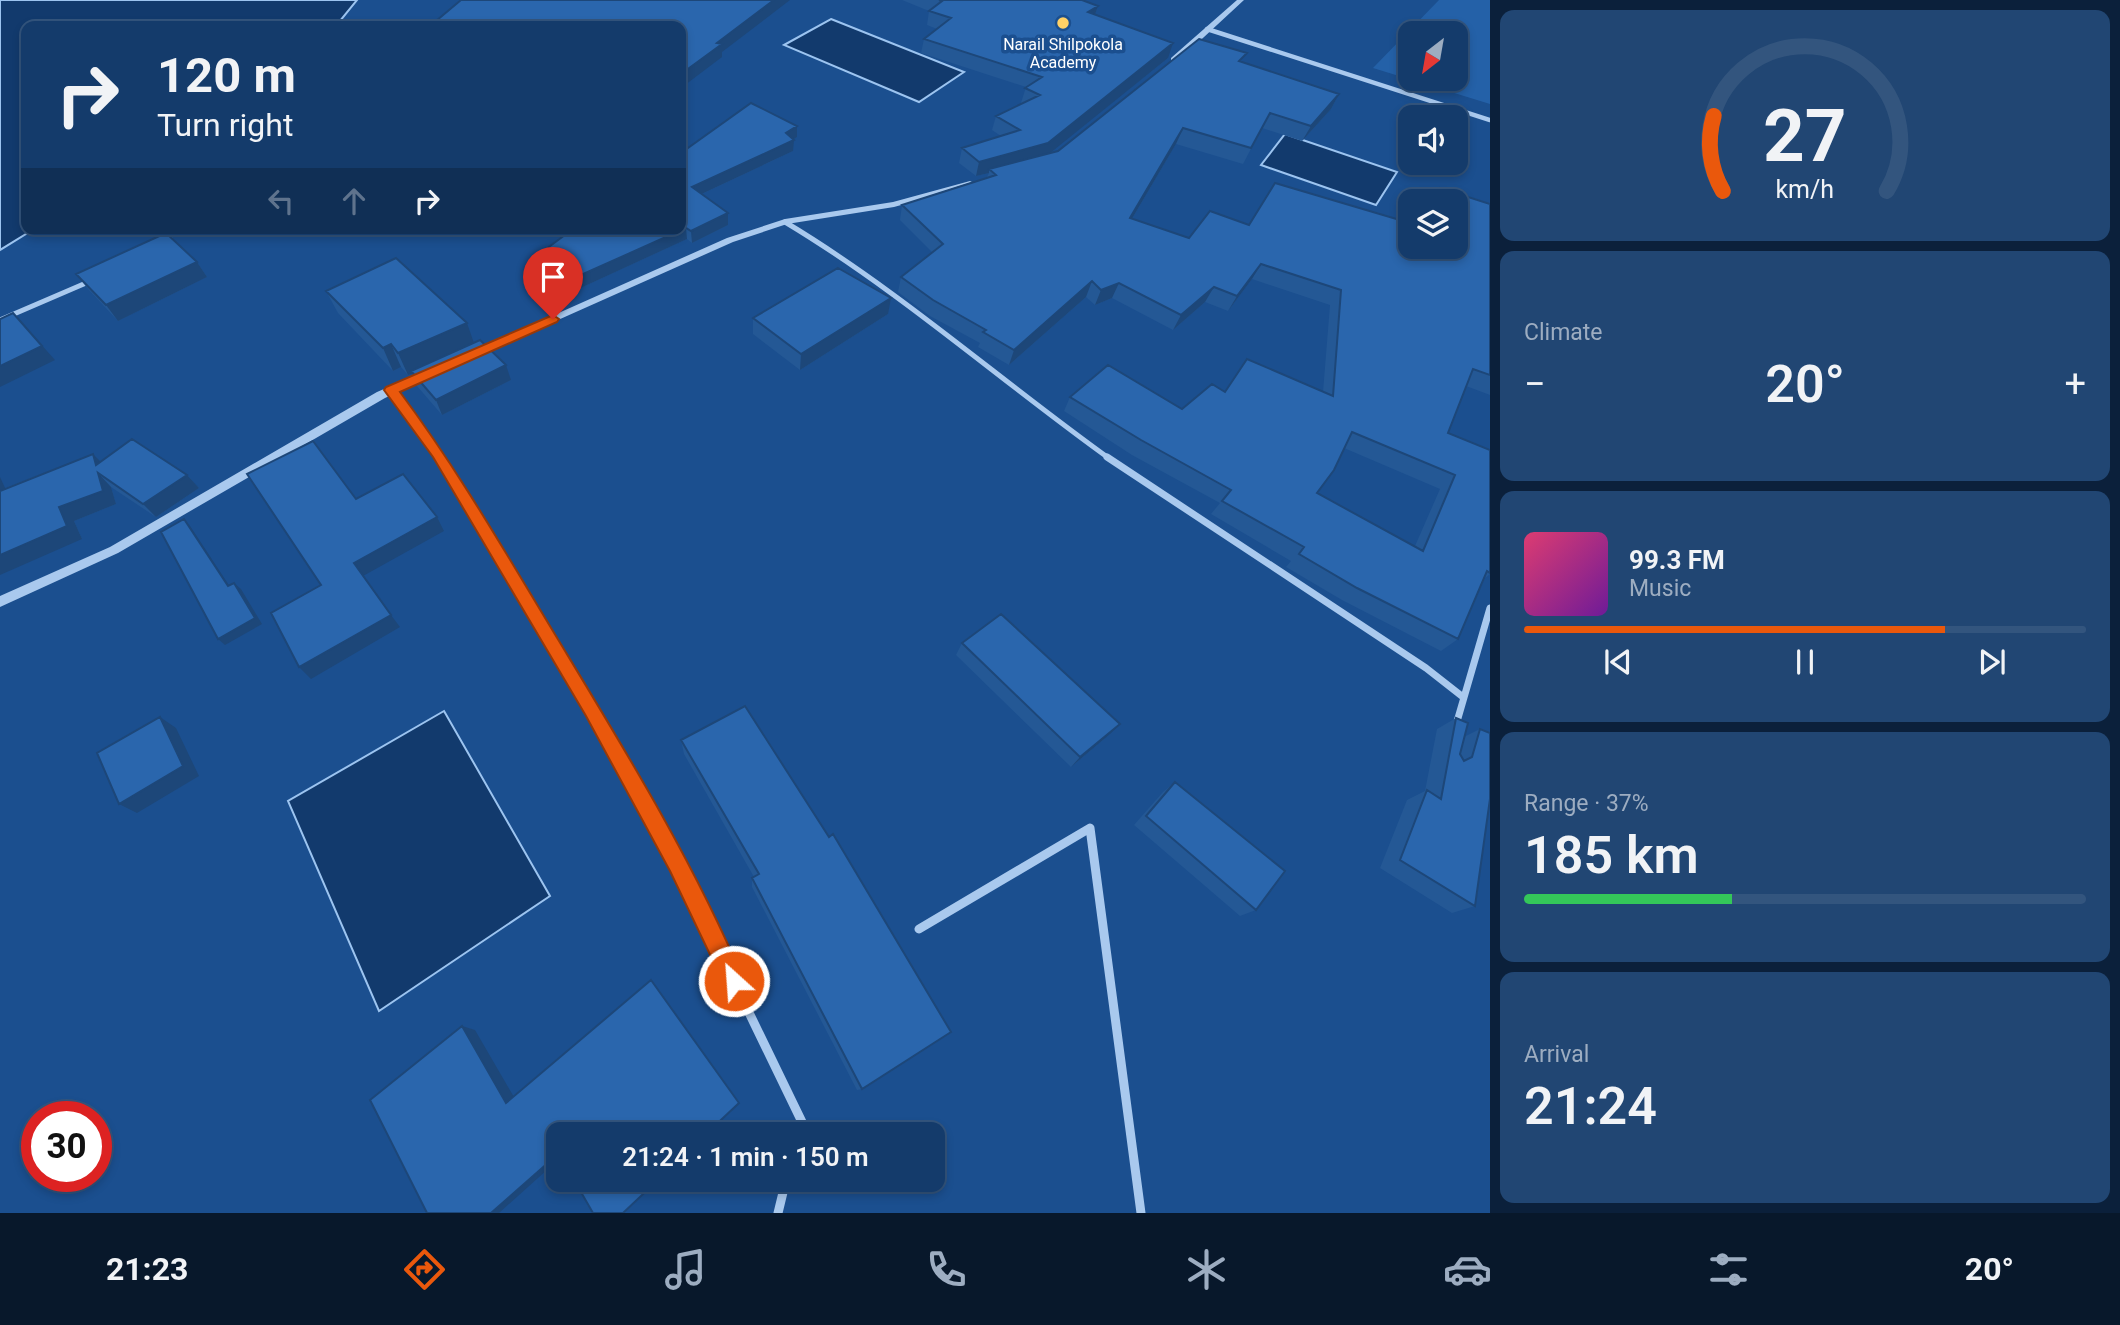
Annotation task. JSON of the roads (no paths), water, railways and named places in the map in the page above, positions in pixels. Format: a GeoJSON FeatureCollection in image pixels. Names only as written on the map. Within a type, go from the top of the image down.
{"type":"FeatureCollection","features":[{"type":"Feature","properties":{"kind":"street"},"geometry":{"type":"LineString","coordinates":[[1170,64],[1241,0]]}},
{"type":"Feature","properties":{"kind":"street"},"geometry":{"type":"LineString","coordinates":[[1207,29],[1490,120]]}},
{"type":"Feature","properties":{"kind":"street"},"geometry":{"type":"LineString","coordinates":[[465,358],[730,240],[785,222],[894,204],[984,180]]}},
{"type":"Feature","properties":{"kind":"street"},"geometry":{"type":"LineString","coordinates":[[785,222],[845,258],[1028,400],[1117,464],[1426,668],[1463,696]]}},
{"type":"Feature","properties":{"kind":"street"},"geometry":{"type":"LineString","coordinates":[[157,243],[171,235]]}},
{"type":"Feature","properties":{"kind":"street"},"geometry":{"type":"LineString","coordinates":[[0,320],[97,278]]}},
{"type":"Feature","properties":{"kind":"street"},"geometry":{"type":"LineString","coordinates":[[0,602],[114,550],[391,390],[440,369]]}},
{"type":"Feature","properties":{"kind":"street"},"geometry":{"type":"LineString","coordinates":[[391,390],[438,453],[592,710],[677,864],[802,1122]]}},
{"type":"Feature","properties":{"kind":"street"},"geometry":{"type":"LineString","coordinates":[[1454,731],[1490,608]]}},
{"type":"Feature","properties":{"kind":"street"},"geometry":{"type":"LineString","coordinates":[[919,929],[1090,828],[1141,1213]]}},
{"type":"Feature","properties":{"kind":"street"},"geometry":{"type":"LineString","coordinates":[[778,1213],[783,1192]]}},
{"type":"Feature","properties":{"kind":"place","name":"Narail Shilpokola Academy"},"geometry":{"type":"Point","coordinates":[1063,23]}}]}
